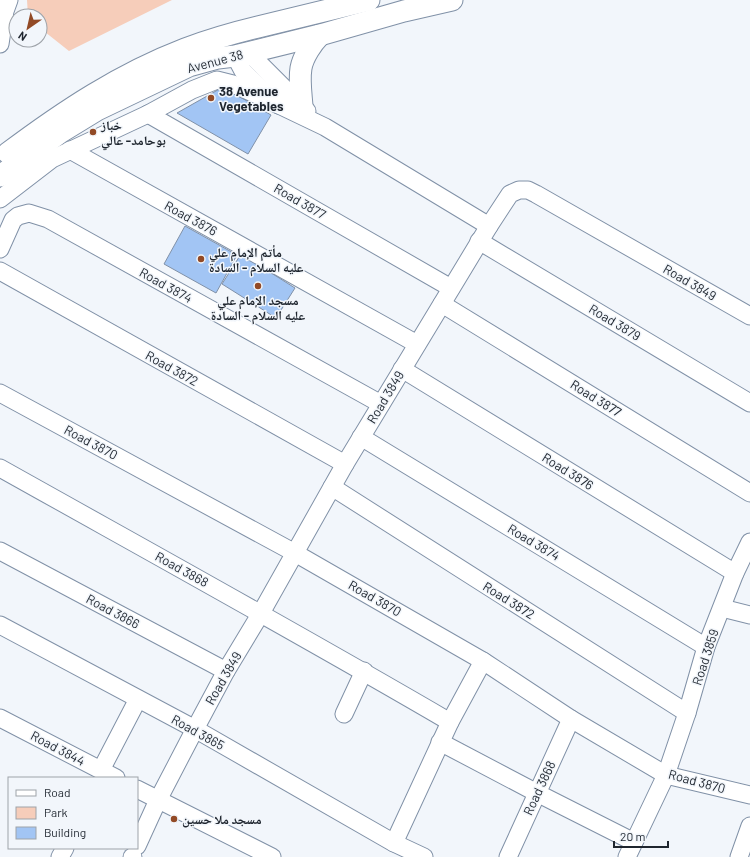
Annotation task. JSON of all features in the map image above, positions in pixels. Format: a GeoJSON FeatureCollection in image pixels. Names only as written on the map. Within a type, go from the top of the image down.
{"type":"FeatureCollection","features":[{"type":"Feature","properties":{"kind":"street"},"geometry":{"type":"LineString","coordinates":[[0,44],[5,11],[9,0]]}},
{"type":"Feature","properties":{"kind":"street","name":"Avenue 38"},"geometry":{"type":"LineString","coordinates":[[0,176],[61,132],[97,110],[189,66],[218,58],[237,44],[369,0]]}},
{"type":"Feature","properties":{"kind":"street","name":"Avenue 38"},"geometry":{"type":"LineString","coordinates":[[0,159],[41,128],[115,81],[142,67],[186,48],[320,35],[404,11],[452,0]]}},
{"type":"Feature","properties":{"kind":"street"},"geometry":{"type":"LineString","coordinates":[[302,106],[300,80],[301,67],[306,54],[320,35]]}},
{"type":"Feature","properties":{"kind":"street"},"geometry":{"type":"LineString","coordinates":[[237,44],[243,71],[279,105]]}},
{"type":"Feature","properties":{"kind":"street"},"geometry":{"type":"LineString","coordinates":[[237,44],[325,127]]}},
{"type":"Feature","properties":{"kind":"street"},"geometry":{"type":"LineString","coordinates":[[148,114],[171,92],[189,66]]}},
{"type":"Feature","properties":{"kind":"street"},"geometry":{"type":"LineString","coordinates":[[0,199],[52,159],[148,114],[192,90],[216,80],[233,84],[325,127],[489,226]]}},
{"type":"Feature","properties":{"kind":"street","name":"Road 3877"},"geometry":{"type":"LineString","coordinates":[[148,114],[451,288]]}},
{"type":"Feature","properties":{"kind":"street","name":"Road 3876"},"geometry":{"type":"LineString","coordinates":[[70,150],[417,344]]}},
{"type":"Feature","properties":{"kind":"street","name":"Road 3849"},"geometry":{"type":"LineString","coordinates":[[138,843],[194,729],[345,464],[479,241],[510,194],[519,190],[528,190],[750,316]]}},
{"type":"Feature","properties":{"kind":"street","name":"Road 3874"},"geometry":{"type":"LineString","coordinates":[[0,249],[13,220],[18,216],[30,214],[48,219],[381,404]]}},
{"type":"Feature","properties":{"kind":"street","name":"Road 3879"},"geometry":{"type":"LineString","coordinates":[[479,241],[750,403]]}},
{"type":"Feature","properties":{"kind":"street","name":"Road 3872"},"geometry":{"type":"LineString","coordinates":[[0,271],[345,464]]}},
{"type":"Feature","properties":{"kind":"street","name":"Road 3877"},"geometry":{"type":"LineString","coordinates":[[442,304],[750,493]]}},
{"type":"Feature","properties":{"kind":"street","name":"Road 3876"},"geometry":{"type":"LineString","coordinates":[[402,369],[735,572]]}},
{"type":"Feature","properties":{"kind":"street","name":"Road 3870"},"geometry":{"type":"LineString","coordinates":[[0,393],[295,553],[483,661],[571,719],[666,774],[750,795]]}},
{"type":"Feature","properties":{"kind":"street","name":"Road 3874"},"geometry":{"type":"LineString","coordinates":[[361,437],[706,647]]}},
{"type":"Feature","properties":{"kind":"street","name":"Road 3868"},"geometry":{"type":"LineString","coordinates":[[0,468],[364,671],[450,722]]}},
{"type":"Feature","properties":{"kind":"street","name":"Road 3872"},"geometry":{"type":"LineString","coordinates":[[332,487],[686,713]]}},
{"type":"Feature","properties":{"kind":"street","name":"Road 3859"},"geometry":{"type":"LineString","coordinates":[[630,850],[666,774],[706,647],[735,572],[750,542]]}},
{"type":"Feature","properties":{"kind":"street","name":"Road 3866"},"geometry":{"type":"LineString","coordinates":[[0,551],[226,672]]}},
{"type":"Feature","properties":{"kind":"street"},"geometry":{"type":"LineString","coordinates":[[722,608],[750,615]]}},
{"type":"Feature","properties":{"kind":"street","name":"Road 3865"},"geometry":{"type":"LineString","coordinates":[[0,625],[194,729],[394,843],[424,857]]}},
{"type":"Feature","properties":{"kind":"street"},"geometry":{"type":"LineString","coordinates":[[394,843],[440,742],[483,661]]}},
{"type":"Feature","properties":{"kind":"street"},"geometry":{"type":"LineString","coordinates":[[344,714],[364,671]]}},
{"type":"Feature","properties":{"kind":"street"},"geometry":{"type":"LineString","coordinates":[[106,775],[138,699]]}},
{"type":"Feature","properties":{"kind":"street","name":"Road 3844"},"geometry":{"type":"LineString","coordinates":[[0,718],[106,775]]}},
{"type":"Feature","properties":{"kind":"street","name":"Road 3868"},"geometry":{"type":"LineString","coordinates":[[508,857],[571,719]]}},
{"type":"Feature","properties":{"kind":"street"},"geometry":{"type":"LineString","coordinates":[[440,742],[537,793],[630,850]]}},
{"type":"Feature","properties":{"kind":"street"},"geometry":{"type":"LineString","coordinates":[[138,790],[272,857]]}},
{"type":"Feature","properties":{"kind":"street"},"geometry":{"type":"LineString","coordinates":[[739,857],[750,826]]}},
{"type":"Feature","properties":{"kind":"green space"},"geometry":{"type":"Polygon","coordinates":[[[27,0],[172,0],[69,51],[48,34],[48,8],[28,8],[27,0]]]}},
{"type":"Feature","properties":{"kind":"building"},"geometry":{"type":"Polygon","coordinates":[[[223,87],[271,115],[248,154],[177,113],[223,87]]]}},
{"type":"Feature","properties":{"kind":"building","name":"مأتم الإمام علي عليه السلام - السادة"},"geometry":{"type":"Polygon","coordinates":[[[185,226],[237,255],[216,293],[164,264],[185,226]]]}},
{"type":"Feature","properties":{"kind":"building","name":"مسجد الإمام علي عليه السلام - السادة"},"geometry":{"type":"Polygon","coordinates":[[[241,254],[295,288],[276,318],[222,284],[241,254]]]}},
{"type":"Feature","properties":{"kind":"place","name":"38 Avenue Vegetables"},"geometry":{"type":"Point","coordinates":[211,98]}},
{"type":"Feature","properties":{"kind":"place","name":"خباز بوحامد- عالي"},"geometry":{"type":"Point","coordinates":[93,132]}},
{"type":"Feature","properties":{"kind":"place","name":"مأتم الإمام علي عليه السلام - السادة"},"geometry":{"type":"Point","coordinates":[201,259]}},
{"type":"Feature","properties":{"kind":"place","name":"مسجد الإمام علي عليه السلام - السادة"},"geometry":{"type":"Point","coordinates":[258,286]}},
{"type":"Feature","properties":{"kind":"place","name":"مسجد ملا حسين"},"geometry":{"type":"Point","coordinates":[174,819]}}]}
